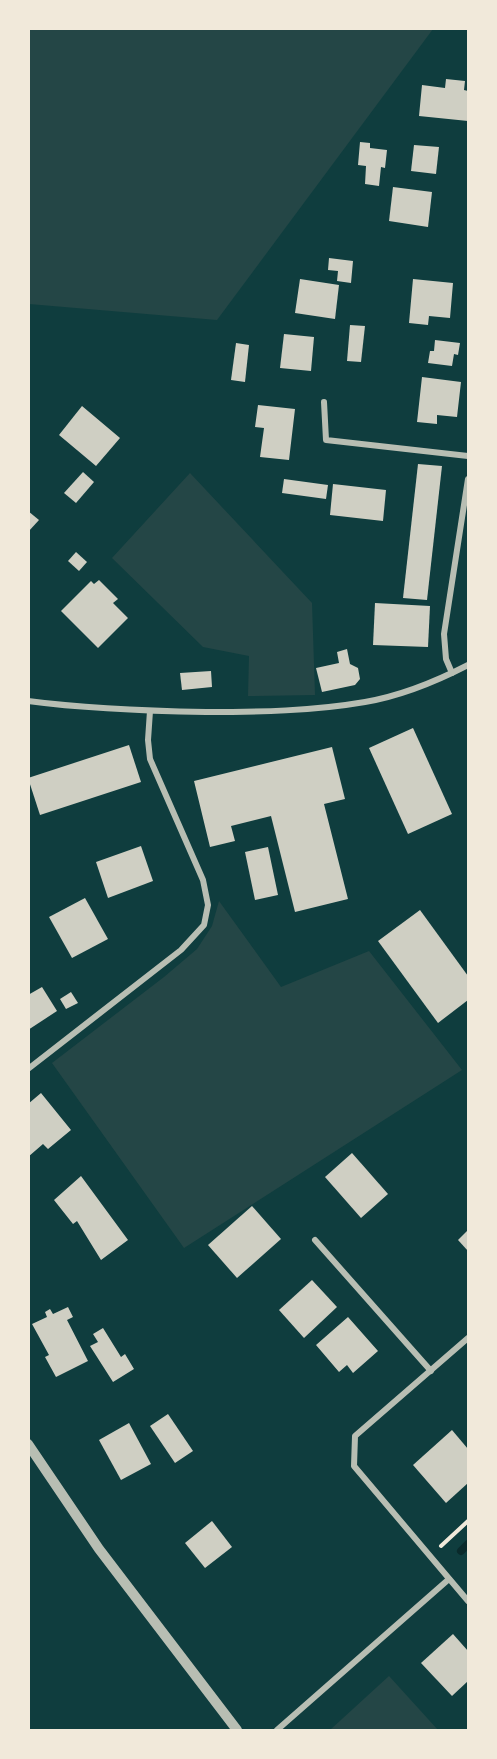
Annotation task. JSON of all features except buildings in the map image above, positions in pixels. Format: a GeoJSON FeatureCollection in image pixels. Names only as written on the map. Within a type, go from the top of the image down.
{"type":"FeatureCollection","features":[{"type":"Feature","properties":{"kind":"street"},"geometry":{"type":"LineString","coordinates":[[324,402],[326,440],[468,456]]}},
{"type":"Feature","properties":{"kind":"street"},"geometry":{"type":"LineString","coordinates":[[452,673],[446,659],[444,634],[468,479]]}},
{"type":"Feature","properties":{"kind":"street"},"geometry":{"type":"LineString","coordinates":[[28,701],[71,707],[150,711],[265,712],[316,709],[368,702],[452,673],[468,665]]}},
{"type":"Feature","properties":{"kind":"street"},"geometry":{"type":"LineString","coordinates":[[28,1069],[181,950],[204,925],[208,905],[203,880],[150,759],[148,740],[150,711]]}},
{"type":"Feature","properties":{"kind":"street"},"geometry":{"type":"LineString","coordinates":[[315,1240],[431,1371]]}},
{"type":"Feature","properties":{"kind":"street"},"geometry":{"type":"LineString","coordinates":[[468,1338],[355,1436],[354,1467],[468,1601]]}},
{"type":"Feature","properties":{"kind":"street"},"geometry":{"type":"LineString","coordinates":[[28,1444],[99,1549],[237,1731]]}},
{"type":"Feature","properties":{"kind":"street"},"geometry":{"type":"LineString","coordinates":[[277,1731],[449,1579]]}},
{"type":"Feature","properties":{"kind":"path"},"geometry":{"type":"LineString","coordinates":[[430,1557],[468,1521]]}},
{"type":"Feature","properties":{"kind":"shaded area"},"geometry":{"type":"Polygon","coordinates":[[[28,29],[433,29],[217,320],[29,304],[28,29]]]}},
{"type":"Feature","properties":{"kind":"shaded area"},"geometry":{"type":"Polygon","coordinates":[[[190,473],[312,603],[315,695],[248,696],[249,656],[203,647],[112,558],[190,473]]]}},
{"type":"Feature","properties":{"kind":"shaded area"},"geometry":{"type":"Polygon","coordinates":[[[219,901],[281,987],[369,951],[462,1070],[184,1248],[52,1063],[197,949],[212,926],[219,901]]]}},
{"type":"Feature","properties":{"kind":"shaded area"},"geometry":{"type":"Polygon","coordinates":[[[389,1676],[438,1730],[330,1730],[389,1676]]]}},
{"type":"Feature","properties":{"kind":"waterway"},"geometry":{"type":"LineString","coordinates":[[461,1551],[468,1544]]}}]}
